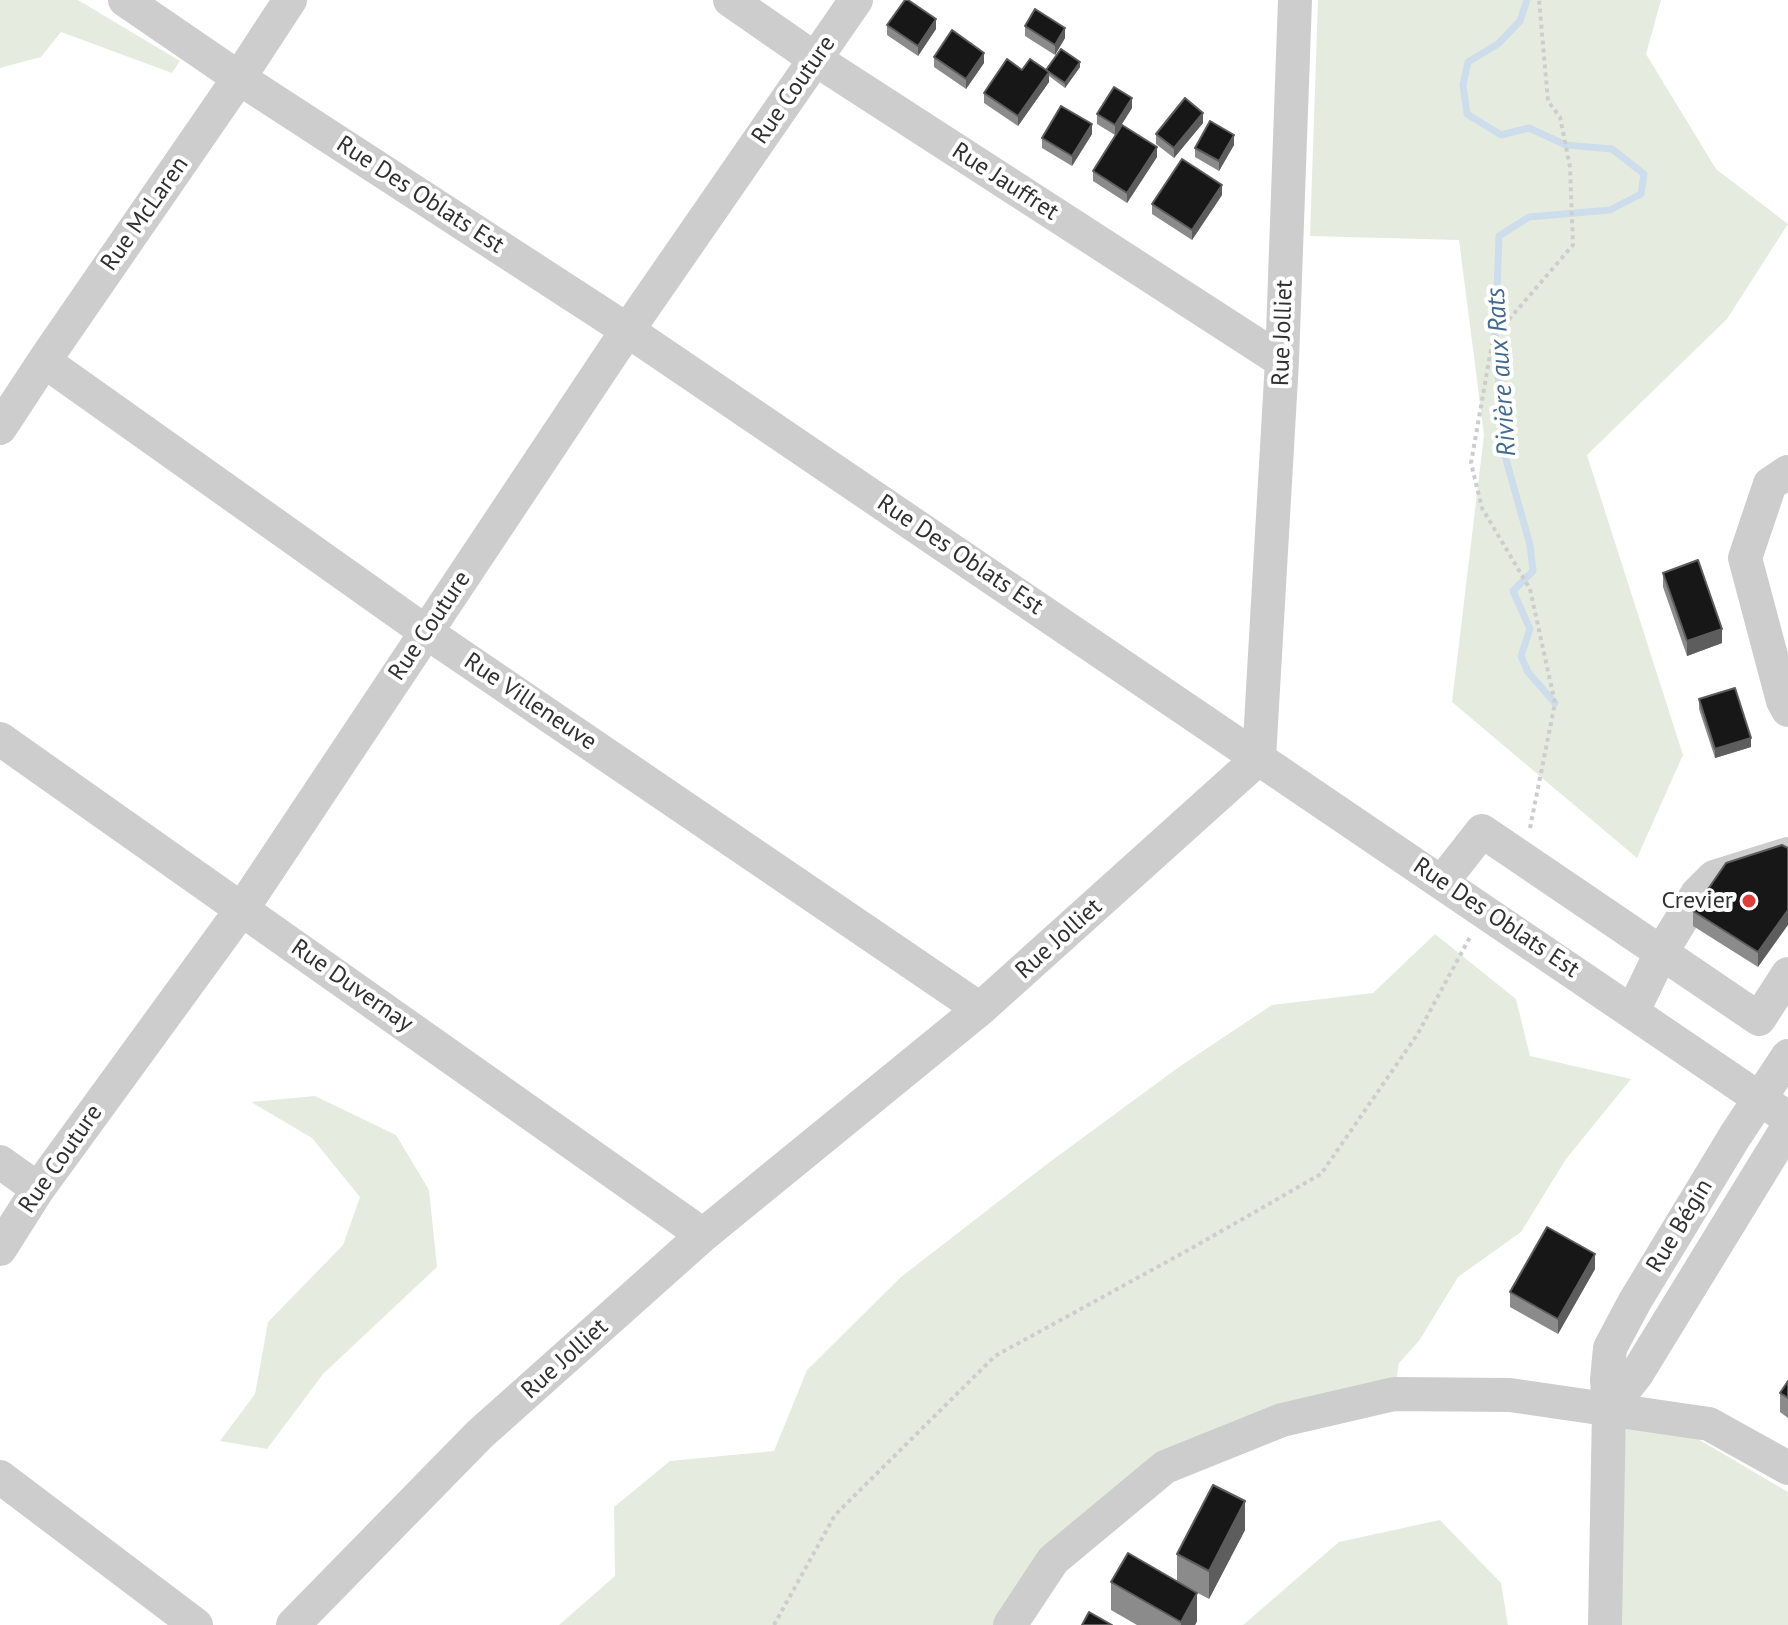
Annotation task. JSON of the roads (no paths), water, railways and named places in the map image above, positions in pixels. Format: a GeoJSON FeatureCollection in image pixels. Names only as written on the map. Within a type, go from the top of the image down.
{"type":"FeatureCollection","features":[{"type":"Feature","properties":{"kind":"street","name":"Rue Des Oblats Est"},"geometry":{"type":"LineString","coordinates":[[125,0],[239,78],[627,330],[1788,1118]]}},
{"type":"Feature","properties":{"kind":"street","name":"Rue McLaren"},"geometry":{"type":"LineString","coordinates":[[0,428],[290,0]]}},
{"type":"Feature","properties":{"kind":"street","name":"Rue Jauffret"},"geometry":{"type":"LineString","coordinates":[[730,0],[815,59],[1282,361]]}},
{"type":"Feature","properties":{"kind":"street","name":"Rue Couture"},"geometry":{"type":"LineString","coordinates":[[0,1249],[38,1189],[242,909],[627,330],[856,0]]}},
{"type":"Feature","properties":{"kind":"street","name":"Rue Jolliet"},"geometry":{"type":"LineString","coordinates":[[293,1625],[480,1434],[703,1235],[980,1009],[1259,758],[1282,361],[1295,0]]}},
{"type":"Feature","properties":{"kind":"street","name":"Rue Villeneuve"},"geometry":{"type":"LineString","coordinates":[[44,361],[426,632],[980,1009]]}},
{"type":"Feature","properties":{"kind":"street"},"geometry":{"type":"LineString","coordinates":[[1788,472],[1770,484],[1745,558],[1788,710]]}},
{"type":"Feature","properties":{"kind":"street","name":"Rue Duvernay"},"geometry":{"type":"LineString","coordinates":[[0,739],[703,1235]]}},
{"type":"Feature","properties":{"kind":"street"},"geometry":{"type":"LineString","coordinates":[[1442,882],[1482,831],[1759,1019],[1788,974]]}},
{"type":"Feature","properties":{"kind":"street"},"geometry":{"type":"LineString","coordinates":[[1633,1011],[1661,953],[1697,894],[1714,877],[1788,854]]}},
{"type":"Feature","properties":{"kind":"street","name":"Rue Bégin"},"geometry":{"type":"LineString","coordinates":[[1605,1625],[1607,1380],[1610,1348],[1643,1288],[1788,1056]]}},
{"type":"Feature","properties":{"kind":"street","name":"Rue Bégin"},"geometry":{"type":"LineString","coordinates":[[1609,1409],[1636,1375],[1788,1127]]}},
{"type":"Feature","properties":{"kind":"street"},"geometry":{"type":"LineString","coordinates":[[0,1162],[38,1189]]}},
{"type":"Feature","properties":{"kind":"street"},"geometry":{"type":"LineString","coordinates":[[1010,1625],[1053,1560],[1165,1467],[1282,1420],[1394,1394],[1510,1395],[1709,1424],[1788,1468]]}},
{"type":"Feature","properties":{"kind":"street"},"geometry":{"type":"LineString","coordinates":[[0,1477],[196,1625]]}},
{"type":"Feature","properties":{"kind":"waterway","name":"Rivière aux Rats"},"geometry":{"type":"LineString","coordinates":[[1527,0],[1520,21],[1498,44],[1468,62],[1463,85],[1467,114],[1501,135],[1529,128],[1566,145],[1612,149],[1644,174],[1641,194],[1610,210],[1529,217],[1499,236],[1493,312],[1505,456],[1530,545],[1533,571],[1513,591],[1530,629],[1521,656],[1528,672],[1555,703]]}},
{"type":"Feature","properties":{"kind":"place","name":"Crevier"},"geometry":{"type":"Point","coordinates":[1749,901]}}]}
